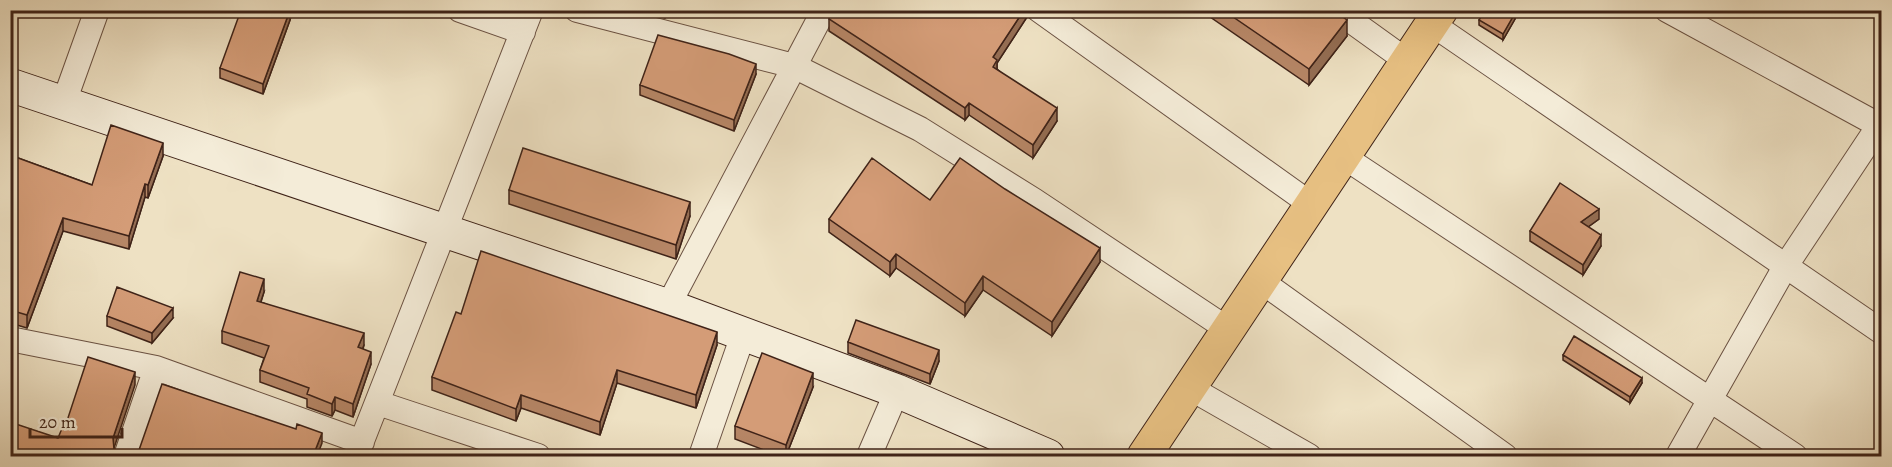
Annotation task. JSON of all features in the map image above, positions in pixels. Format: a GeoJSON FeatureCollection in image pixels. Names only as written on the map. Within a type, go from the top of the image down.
{"type":"FeatureCollection","features":[{"type":"Feature","properties":{"kind":"main road"},"geometry":{"type":"LineString","coordinates":[[1144,456],[1436,17]]}},
{"type":"Feature","properties":{"kind":"street"},"geometry":{"type":"LineString","coordinates":[[64,102],[97,10]]}},
{"type":"Feature","properties":{"kind":"street"},"geometry":{"type":"LineString","coordinates":[[10,339],[156,368],[359,449],[447,231],[527,21],[460,10]]}},
{"type":"Feature","properties":{"kind":"street"},"geometry":{"type":"LineString","coordinates":[[577,10],[794,66],[920,129],[1035,201],[1229,330]]}},
{"type":"Feature","properties":{"kind":"street"},"geometry":{"type":"LineString","coordinates":[[668,306],[824,10]]}},
{"type":"Feature","properties":{"kind":"street"},"geometry":{"type":"LineString","coordinates":[[1039,10],[1312,205]]}},
{"type":"Feature","properties":{"kind":"street"},"geometry":{"type":"LineString","coordinates":[[1336,10],[1407,61]]}},
{"type":"Feature","properties":{"kind":"street"},"geometry":{"type":"LineString","coordinates":[[1667,10],[1881,125],[1785,267],[1678,456]]}},
{"type":"Feature","properties":{"kind":"street"},"geometry":{"type":"LineString","coordinates":[[1436,17],[1785,267],[1881,332]]}},
{"type":"Feature","properties":{"kind":"street"},"geometry":{"type":"LineString","coordinates":[[10,85],[668,306],[897,391],[1048,456]]}},
{"type":"Feature","properties":{"kind":"street"},"geometry":{"type":"LineString","coordinates":[[1344,157],[1795,456]]}},
{"type":"Feature","properties":{"kind":"street"},"geometry":{"type":"LineString","coordinates":[[1261,281],[1505,456]]}},
{"type":"Feature","properties":{"kind":"street"},"geometry":{"type":"LineString","coordinates":[[701,456],[743,335]]}},
{"type":"Feature","properties":{"kind":"street"},"geometry":{"type":"LineString","coordinates":[[126,456],[156,368]]}},
{"type":"Feature","properties":{"kind":"street"},"geometry":{"type":"LineString","coordinates":[[1190,388],[1309,456]]}},
{"type":"Feature","properties":{"kind":"street"},"geometry":{"type":"LineString","coordinates":[[869,456],[897,391]]}},
{"type":"Feature","properties":{"kind":"street"},"geometry":{"type":"LineString","coordinates":[[378,403],[538,456]]}},
{"type":"Feature","properties":{"kind":"building"},"geometry":{"type":"Polygon","coordinates":[[[241,10],[290,10],[263,84],[220,68],[241,10]]]}},
{"type":"Feature","properties":{"kind":"building"},"geometry":{"type":"Polygon","coordinates":[[[833,10],[1024,10],[993,57],[997,60],[993,67],[1057,108],[1033,145],[969,103],[965,108],[829,19],[833,10]]]}},
{"type":"Feature","properties":{"kind":"building"},"geometry":{"type":"Polygon","coordinates":[[[1223,10],[1333,10],[1347,20],[1309,69],[1223,10]]]}},
{"type":"Feature","properties":{"kind":"building"},"geometry":{"type":"Polygon","coordinates":[[[1485,10],[1510,10],[1515,13],[1503,34],[1479,20],[1485,10]]]}},
{"type":"Feature","properties":{"kind":"building"},"geometry":{"type":"Polygon","coordinates":[[[658,35],[729,54],[756,64],[734,120],[640,85],[658,35]]]}},
{"type":"Feature","properties":{"kind":"building"},"geometry":{"type":"Polygon","coordinates":[[[111,125],[163,143],[148,185],[145,184],[129,236],[63,218],[27,315],[10,310],[10,155],[92,185],[111,125]]]}},
{"type":"Feature","properties":{"kind":"building"},"geometry":{"type":"Polygon","coordinates":[[[523,148],[690,202],[676,245],[509,190],[523,148]]]}},
{"type":"Feature","properties":{"kind":"building"},"geometry":{"type":"Polygon","coordinates":[[[872,158],[930,200],[960,158],[1100,248],[1052,322],[983,276],[965,303],[896,254],[890,262],[829,219],[872,158]]]}},
{"type":"Feature","properties":{"kind":"building"},"geometry":{"type":"Polygon","coordinates":[[[1560,183],[1599,209],[1581,222],[1601,235],[1583,265],[1530,231],[1560,183]]]}},
{"type":"Feature","properties":{"kind":"building"},"geometry":{"type":"Polygon","coordinates":[[[481,251],[717,332],[696,395],[617,370],[600,422],[521,395],[516,409],[432,377],[456,312],[461,314],[481,251]]]}},
{"type":"Feature","properties":{"kind":"building"},"geometry":{"type":"Polygon","coordinates":[[[240,272],[264,279],[257,301],[364,333],[358,347],[371,352],[353,404],[335,397],[332,404],[307,394],[309,388],[260,370],[269,346],[222,331],[240,272]]]}},
{"type":"Feature","properties":{"kind":"building"},"geometry":{"type":"Polygon","coordinates":[[[117,287],[173,308],[152,333],[107,316],[117,287]]]}},
{"type":"Feature","properties":{"kind":"building"},"geometry":{"type":"Polygon","coordinates":[[[856,320],[939,350],[930,374],[848,342],[856,320]]]}},
{"type":"Feature","properties":{"kind":"building"},"geometry":{"type":"Polygon","coordinates":[[[1574,336],[1642,378],[1630,397],[1563,355],[1574,336]]]}},
{"type":"Feature","properties":{"kind":"building"},"geometry":{"type":"Polygon","coordinates":[[[762,353],[813,373],[786,445],[735,426],[762,353]]]}},
{"type":"Feature","properties":{"kind":"building"},"geometry":{"type":"Polygon","coordinates":[[[88,357],[135,372],[113,438],[114,449],[111,456],[10,456],[10,422],[58,438],[63,426],[65,427],[88,357]]]}},
{"type":"Feature","properties":{"kind":"building"},"geometry":{"type":"Polygon","coordinates":[[[162,384],[296,429],[297,424],[322,433],[313,456],[134,456],[139,450],[162,384]]]}}]}
